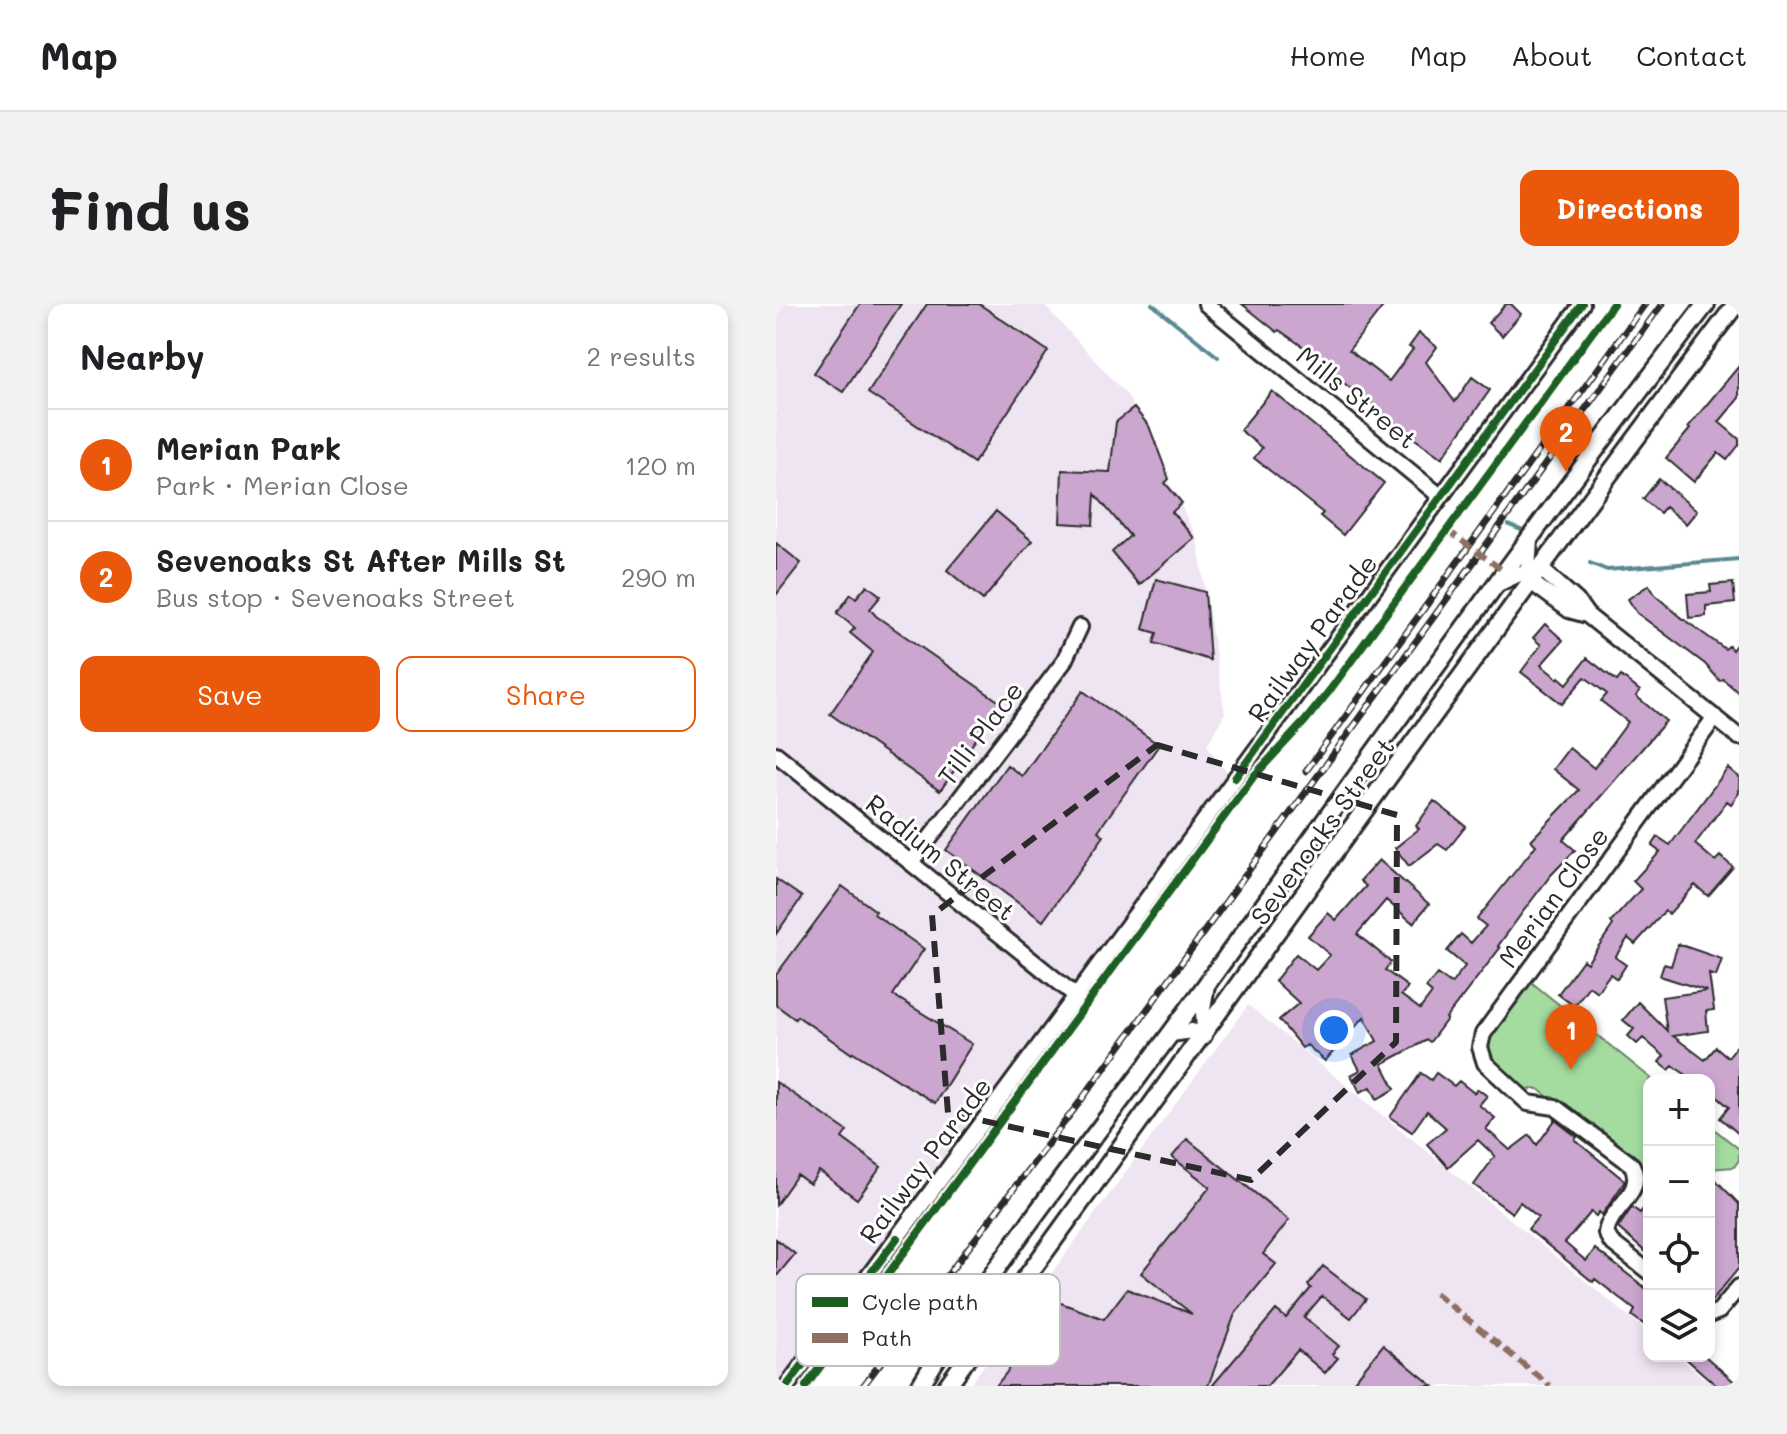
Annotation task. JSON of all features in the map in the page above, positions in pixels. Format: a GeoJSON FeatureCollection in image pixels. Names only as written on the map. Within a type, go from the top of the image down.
{"type":"FeatureCollection","features":[{"type":"Feature","properties":{"kind":"main road","name":"Sevenoaks Street"},"geometry":{"type":"LineString","coordinates":[[994,1274],[1496,585],[1706,304]]}},
{"type":"Feature","properties":{"kind":"main road","name":"Sevenoaks Street"},"geometry":{"type":"LineString","coordinates":[[1029,1274],[1204,1036],[1533,574],[1736,304]]}},
{"type":"Feature","properties":{"kind":"main road","name":"Sevenoaks Street"},"geometry":{"type":"LineString","coordinates":[[920,1386],[932,1366]]}},
{"type":"Feature","properties":{"kind":"main road","name":"Sevenoaks Street"},"geometry":{"type":"LineString","coordinates":[[947,1386],[962,1366]]}},
{"type":"Feature","properties":{"kind":"street","name":"Mills Street"},"geometry":{"type":"LineString","coordinates":[[1206,304],[1440,496]]}},
{"type":"Feature","properties":{"kind":"street","name":"Railway Parade"},"geometry":{"type":"LineString","coordinates":[[870,1274],[1582,304]]}},
{"type":"Feature","properties":{"kind":"street"},"geometry":{"type":"LineString","coordinates":[[1530,539],[1533,574]]}},
{"type":"Feature","properties":{"kind":"street"},"geometry":{"type":"LineString","coordinates":[[1496,585],[1533,574],[1577,601],[1587,615],[1739,737]]}},
{"type":"Feature","properties":{"kind":"street","name":"Tilli Place"},"geometry":{"type":"LineString","coordinates":[[911,863],[1063,663],[1080,627]]}},
{"type":"Feature","properties":{"kind":"street","name":"Merian Close"},"geometry":{"type":"LineString","coordinates":[[1643,1267],[1611,1242],[1606,1233],[1607,1223],[1636,1186],[1637,1175],[1632,1165],[1555,1107],[1528,1103],[1485,1063],[1480,1047],[1483,1034],[1715,717]]}},
{"type":"Feature","properties":{"kind":"street","name":"Radium Street"},"geometry":{"type":"LineString","coordinates":[[776,754],[1076,996]]}},
{"type":"Feature","properties":{"kind":"street"},"geometry":{"type":"LineString","coordinates":[[1171,1034],[1192,1031],[1204,1036],[1203,1010],[1207,984]]}},
{"type":"Feature","properties":{"kind":"street"},"geometry":{"type":"LineString","coordinates":[[1715,1313],[1739,1287]]}},
{"type":"Feature","properties":{"kind":"street","name":"Railway Parade"},"geometry":{"type":"LineString","coordinates":[[787,1386],[802,1366]]}},
{"type":"Feature","properties":{"kind":"highlighted area"},"geometry":{"type":"Polygon","coordinates":[[[1157,745],[1397,815],[1396,1042],[1251,1180],[948,1113],[932,915],[1157,745]]]}},
{"type":"Feature","properties":{"kind":"shaded area"},"geometry":{"type":"Polygon","coordinates":[[[776,304],[1041,304],[1127,395],[1197,539],[1225,713],[1207,745],[1221,766],[1241,784],[884,1274],[796,1274],[796,1366],[818,1366],[803,1386],[776,1386],[776,304]]]}},
{"type":"Feature","properties":{"kind":"shaded area"},"geometry":{"type":"Polygon","coordinates":[[[1248,1005],[1643,1328],[1643,1362],[1684,1362],[1714,1386],[969,1386],[984,1366],[1060,1366],[1060,1274],[1051,1274],[1248,1005]]]}},
{"type":"Feature","properties":{"kind":"green space"},"geometry":{"type":"Polygon","coordinates":[[[1531,982],[1646,1074],[1643,1074],[1643,1171],[1538,1089],[1524,1089],[1489,1060],[1489,1038],[1531,982]]]}},
{"type":"Feature","properties":{"kind":"green space"},"geometry":{"type":"Polygon","coordinates":[[[1715,1130],[1739,1149],[1739,1160],[1734,1167],[1715,1169],[1715,1130]]]}},
{"type":"Feature","properties":{"kind":"building"},"geometry":{"type":"Polygon","coordinates":[[[860,304],[901,304],[843,392],[814,373],[860,304]]]}},
{"type":"Feature","properties":{"kind":"building"},"geometry":{"type":"Polygon","coordinates":[[[927,304],[979,304],[1048,351],[974,463],[868,393],[927,304]]]}},
{"type":"Feature","properties":{"kind":"building"},"geometry":{"type":"Polygon","coordinates":[[[1242,304],[1385,304],[1349,350],[1389,381],[1413,349],[1409,347],[1419,333],[1437,347],[1426,362],[1455,402],[1472,377],[1490,390],[1442,458],[1316,361],[1319,358],[1279,330],[1277,332],[1242,304]]]}},
{"type":"Feature","properties":{"kind":"building"},"geometry":{"type":"Polygon","coordinates":[[[1506,304],[1511,304],[1521,314],[1502,336],[1488,323],[1506,304]]]}},
{"type":"Feature","properties":{"kind":"building"},"geometry":{"type":"Polygon","coordinates":[[[1739,366],[1739,398],[1719,422],[1739,439],[1739,445],[1727,460],[1718,453],[1694,482],[1666,458],[1739,366]]]}},
{"type":"Feature","properties":{"kind":"building"},"geometry":{"type":"Polygon","coordinates":[[[1272,391],[1384,483],[1343,535],[1320,516],[1323,513],[1254,458],[1262,448],[1240,430],[1272,391]]]}},
{"type":"Feature","properties":{"kind":"building"},"geometry":{"type":"Polygon","coordinates":[[[1134,408],[1149,426],[1169,479],[1165,483],[1182,503],[1172,512],[1194,538],[1139,585],[1112,552],[1130,536],[1095,494],[1093,525],[1060,523],[1062,470],[1110,472],[1116,422],[1134,408]]]}},
{"type":"Feature","properties":{"kind":"building"},"geometry":{"type":"Polygon","coordinates":[[[1659,479],[1697,511],[1686,524],[1665,507],[1660,513],[1643,499],[1659,479]]]}},
{"type":"Feature","properties":{"kind":"building"},"geometry":{"type":"Polygon","coordinates":[[[996,511],[1032,541],[983,600],[947,570],[996,511]]]}},
{"type":"Feature","properties":{"kind":"building"},"geometry":{"type":"Polygon","coordinates":[[[776,543],[801,563],[776,595],[776,543]]]}},
{"type":"Feature","properties":{"kind":"building"},"geometry":{"type":"Polygon","coordinates":[[[1156,579],[1205,592],[1210,660],[1154,643],[1157,633],[1143,629],[1156,579]]]}},
{"type":"Feature","properties":{"kind":"building"},"geometry":{"type":"Polygon","coordinates":[[[1733,583],[1735,603],[1706,606],[1706,616],[1689,618],[1687,594],[1711,592],[1710,585],[1733,583]]]}},
{"type":"Feature","properties":{"kind":"building"},"geometry":{"type":"Polygon","coordinates":[[[867,585],[881,596],[870,609],[876,616],[1001,703],[940,791],[830,714],[873,652],[850,633],[855,628],[837,613],[851,594],[856,598],[867,585]]]}},
{"type":"Feature","properties":{"kind":"building"},"geometry":{"type":"Polygon","coordinates":[[[1649,585],[1656,596],[1682,618],[1725,649],[1729,646],[1732,650],[1739,641],[1739,693],[1637,613],[1628,599],[1649,585]]]}},
{"type":"Feature","properties":{"kind":"building"},"geometry":{"type":"Polygon","coordinates":[[[1545,624],[1563,640],[1541,665],[1558,679],[1567,684],[1587,658],[1617,681],[1621,676],[1640,691],[1636,696],[1666,721],[1563,840],[1575,850],[1522,913],[1498,946],[1500,948],[1430,1042],[1427,1040],[1382,1064],[1395,1089],[1377,1099],[1371,1087],[1360,1092],[1351,1075],[1360,1070],[1352,1055],[1377,1041],[1364,1017],[1325,1061],[1307,1045],[1302,1048],[1279,1020],[1299,1003],[1275,981],[1296,954],[1316,970],[1330,955],[1308,936],[1328,913],[1336,920],[1366,886],[1360,881],[1379,860],[1429,904],[1413,923],[1386,900],[1357,934],[1391,962],[1385,970],[1408,987],[1401,995],[1420,1009],[1432,993],[1426,988],[1437,974],[1451,984],[1465,966],[1447,951],[1461,934],[1471,943],[1486,926],[1477,919],[1536,845],[1531,840],[1579,790],[1553,769],[1569,748],[1594,768],[1628,722],[1601,701],[1607,694],[1585,677],[1562,704],[1521,672],[1541,645],[1533,638],[1545,624]]]}},
{"type":"Feature","properties":{"kind":"building"},"geometry":{"type":"Polygon","coordinates":[[[1083,691],[1159,745],[1098,831],[1104,836],[1043,921],[946,850],[1007,765],[1022,776],[1083,691]]]}},
{"type":"Feature","properties":{"kind":"building"},"geometry":{"type":"Polygon","coordinates":[[[1728,768],[1739,777],[1739,793],[1731,804],[1727,801],[1695,844],[1715,861],[1720,856],[1733,867],[1708,896],[1695,885],[1669,914],[1665,911],[1635,944],[1628,938],[1615,957],[1626,965],[1617,979],[1610,974],[1597,992],[1589,986],[1574,1006],[1558,994],[1583,960],[1587,963],[1613,925],[1611,922],[1641,889],[1633,881],[1660,852],[1652,846],[1658,837],[1670,845],[1728,768]]]}},
{"type":"Feature","properties":{"kind":"building"},"geometry":{"type":"Polygon","coordinates":[[[1434,801],[1466,826],[1447,850],[1438,844],[1409,866],[1395,848],[1419,829],[1416,826],[1434,801]]]}},
{"type":"Feature","properties":{"kind":"building"},"geometry":{"type":"Polygon","coordinates":[[[776,879],[802,897],[776,934],[776,879]]]}},
{"type":"Feature","properties":{"kind":"building"},"geometry":{"type":"Polygon","coordinates":[[[842,886],[876,911],[874,914],[924,949],[893,995],[972,1044],[935,1103],[776,1005],[776,975],[842,886]]]}},
{"type":"Feature","properties":{"kind":"building"},"geometry":{"type":"Polygon","coordinates":[[[1678,944],[1722,959],[1716,976],[1709,974],[1714,1010],[1706,1011],[1708,1031],[1673,1036],[1705,1060],[1716,1047],[1728,1057],[1739,1043],[1739,1134],[1720,1118],[1729,1107],[1715,1095],[1715,1074],[1685,1074],[1673,1066],[1669,1070],[1659,1062],[1664,1056],[1643,1038],[1637,1044],[1628,1036],[1634,1029],[1623,1020],[1638,1002],[1667,1031],[1662,997],[1707,991],[1660,976],[1664,964],[1671,966],[1678,944]]]}},
{"type":"Feature","properties":{"kind":"building"},"geometry":{"type":"Polygon","coordinates":[[[1421,1073],[1431,1080],[1436,1073],[1454,1086],[1459,1081],[1474,1093],[1478,1089],[1487,1096],[1479,1105],[1495,1118],[1486,1129],[1510,1150],[1530,1135],[1537,1145],[1555,1120],[1577,1137],[1575,1140],[1625,1181],[1602,1215],[1599,1212],[1596,1216],[1591,1212],[1565,1243],[1586,1261],[1595,1249],[1643,1286],[1643,1324],[1632,1316],[1635,1310],[1595,1279],[1593,1282],[1528,1229],[1538,1217],[1520,1202],[1512,1213],[1474,1185],[1495,1156],[1478,1140],[1448,1167],[1427,1144],[1446,1128],[1427,1111],[1412,1132],[1390,1117],[1421,1073]]]}},
{"type":"Feature","properties":{"kind":"building"},"geometry":{"type":"Polygon","coordinates":[[[776,1082],[847,1131],[842,1138],[881,1167],[857,1199],[819,1171],[810,1184],[797,1175],[776,1205],[776,1082]]]}},
{"type":"Feature","properties":{"kind":"building"},"geometry":{"type":"Polygon","coordinates":[[[1187,1139],[1289,1220],[1263,1254],[1276,1264],[1235,1314],[1208,1386],[996,1386],[1012,1366],[1060,1366],[1061,1303],[1104,1319],[1127,1289],[1192,1314],[1141,1273],[1210,1187],[1172,1157],[1187,1139]]]}},
{"type":"Feature","properties":{"kind":"building"},"geometry":{"type":"Polygon","coordinates":[[[1715,1179],[1739,1204],[1739,1268],[1715,1297],[1715,1179]]]}},
{"type":"Feature","properties":{"kind":"building"},"geometry":{"type":"Polygon","coordinates":[[[1632,1207],[1640,1213],[1643,1209],[1643,1250],[1618,1228],[1632,1207]]]}},
{"type":"Feature","properties":{"kind":"building"},"geometry":{"type":"Polygon","coordinates":[[[776,1239],[795,1254],[776,1277],[776,1239]]]}},
{"type":"Feature","properties":{"kind":"building"},"geometry":{"type":"Polygon","coordinates":[[[1323,1266],[1366,1299],[1351,1318],[1322,1296],[1304,1317],[1339,1346],[1332,1354],[1338,1358],[1325,1373],[1298,1350],[1267,1386],[1212,1386],[1276,1310],[1286,1318],[1311,1288],[1308,1285],[1323,1266]]]}},
{"type":"Feature","properties":{"kind":"building"},"geometry":{"type":"Polygon","coordinates":[[[1383,1345],[1433,1386],[1350,1386],[1383,1345]]]}},
{"type":"Feature","properties":{"kind":"building"},"geometry":{"type":"Polygon","coordinates":[[[1690,1362],[1712,1362],[1739,1386],[1717,1386],[1690,1362]]]}},
{"type":"Feature","properties":{"kind":"waterway"},"geometry":{"type":"LineString","coordinates":[[1152,304],[1218,357]]}},
{"type":"Feature","properties":{"kind":"waterway"},"geometry":{"type":"LineString","coordinates":[[1509,525],[1528,533]]}},
{"type":"Feature","properties":{"kind":"waterway"},"geometry":{"type":"LineString","coordinates":[[1590,563],[1607,570],[1739,559]]}},
{"type":"Feature","properties":{"kind":"railway"},"geometry":{"type":"LineString","coordinates":[[1306,771],[1645,304]]}},
{"type":"Feature","properties":{"kind":"railway"},"geometry":{"type":"LineString","coordinates":[[948,1274],[1079,1103],[1662,304]]}},
{"type":"Feature","properties":{"kind":"railway"},"geometry":{"type":"LineString","coordinates":[[863,1386],[878,1366]]}},
{"type":"Feature","properties":{"kind":"marked path"},"geometry":{"type":"LineString","coordinates":[[1447,530],[1505,572]]}},
{"type":"Feature","properties":{"kind":"marked path"},"geometry":{"type":"LineString","coordinates":[[1435,1293],[1550,1386]]}},
{"type":"Feature","properties":{"kind":"cycle path"},"geometry":{"type":"LineString","coordinates":[[1235,778],[1582,304]]}},
{"type":"Feature","properties":{"kind":"cycle path"},"geometry":{"type":"LineString","coordinates":[[888,1274],[1254,776],[1330,690],[1613,304]]}},
{"type":"Feature","properties":{"kind":"cycle path"},"geometry":{"type":"LineString","coordinates":[[870,1274],[897,1238]]}},
{"type":"Feature","properties":{"kind":"cycle path"},"geometry":{"type":"LineString","coordinates":[[787,1386],[802,1366]]}},
{"type":"Feature","properties":{"kind":"cycle path"},"geometry":{"type":"LineString","coordinates":[[806,1386],[821,1366]]}},
{"type":"Feature","properties":{"kind":"place","name":"Sevenoaks St After Mills St"},"geometry":{"type":"Point","coordinates":[1566,472]}},
{"type":"Feature","properties":{"kind":"place","name":"Merian Park"},"geometry":{"type":"Point","coordinates":[1571,1070]}}]}
